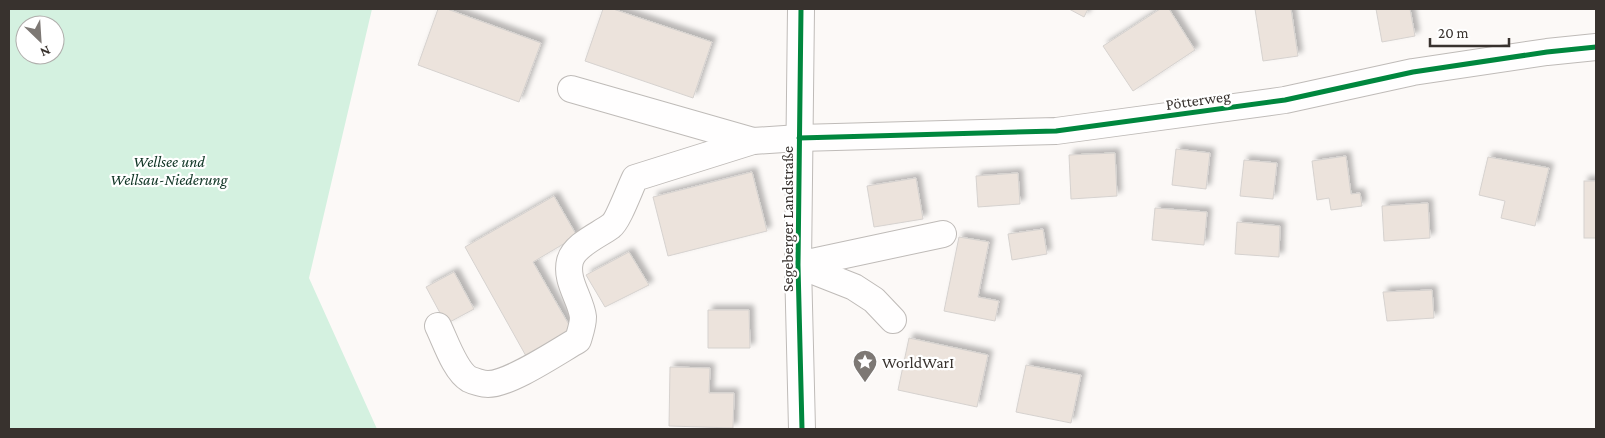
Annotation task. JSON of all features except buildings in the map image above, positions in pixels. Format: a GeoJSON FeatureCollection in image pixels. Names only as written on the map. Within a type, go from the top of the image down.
{"type":"FeatureCollection","features":[{"type":"Feature","properties":{"kind":"street","name":"Segeberger Landstraße"},"geometry":{"type":"LineString","coordinates":[[801,9],[798,265],[802,429]]}},
{"type":"Feature","properties":{"kind":"street","name":"Pötterweg"},"geometry":{"type":"LineString","coordinates":[[752,142],[799,138],[1056,131],[1285,100],[1413,72],[1596,46]]}},
{"type":"Feature","properties":{"kind":"street"},"geometry":{"type":"LineString","coordinates":[[572,90],[710,128],[752,142]]}},
{"type":"Feature","properties":{"kind":"street"},"geometry":{"type":"LineString","coordinates":[[438,326],[455,363],[462,372],[469,379],[488,384],[512,378],[578,340],[583,320],[574,291],[570,261],[574,253],[582,245],[613,224],[635,178],[752,142]]}},
{"type":"Feature","properties":{"kind":"street"},"geometry":{"type":"LineString","coordinates":[[798,265],[944,234]]}},
{"type":"Feature","properties":{"kind":"street"},"geometry":{"type":"LineString","coordinates":[[798,265],[854,287],[874,300],[893,320]]}},
{"type":"Feature","properties":{"kind":"green space","name":"Wellsee und Wellsau-Niederung"},"geometry":{"type":"Polygon","coordinates":[[[9,9],[372,9],[309,278],[377,429],[9,429],[9,9]]]}},
{"type":"Feature","properties":{"kind":"cycle path"},"geometry":{"type":"LineString","coordinates":[[801,9],[798,265],[802,429]]}},
{"type":"Feature","properties":{"kind":"cycle path"},"geometry":{"type":"LineString","coordinates":[[799,138],[1056,131],[1285,100],[1413,72],[1547,52],[1596,47]]}},
{"type":"Feature","properties":{"kind":"place","name":"WorldWarI"},"geometry":{"type":"Point","coordinates":[865,383]}}]}
